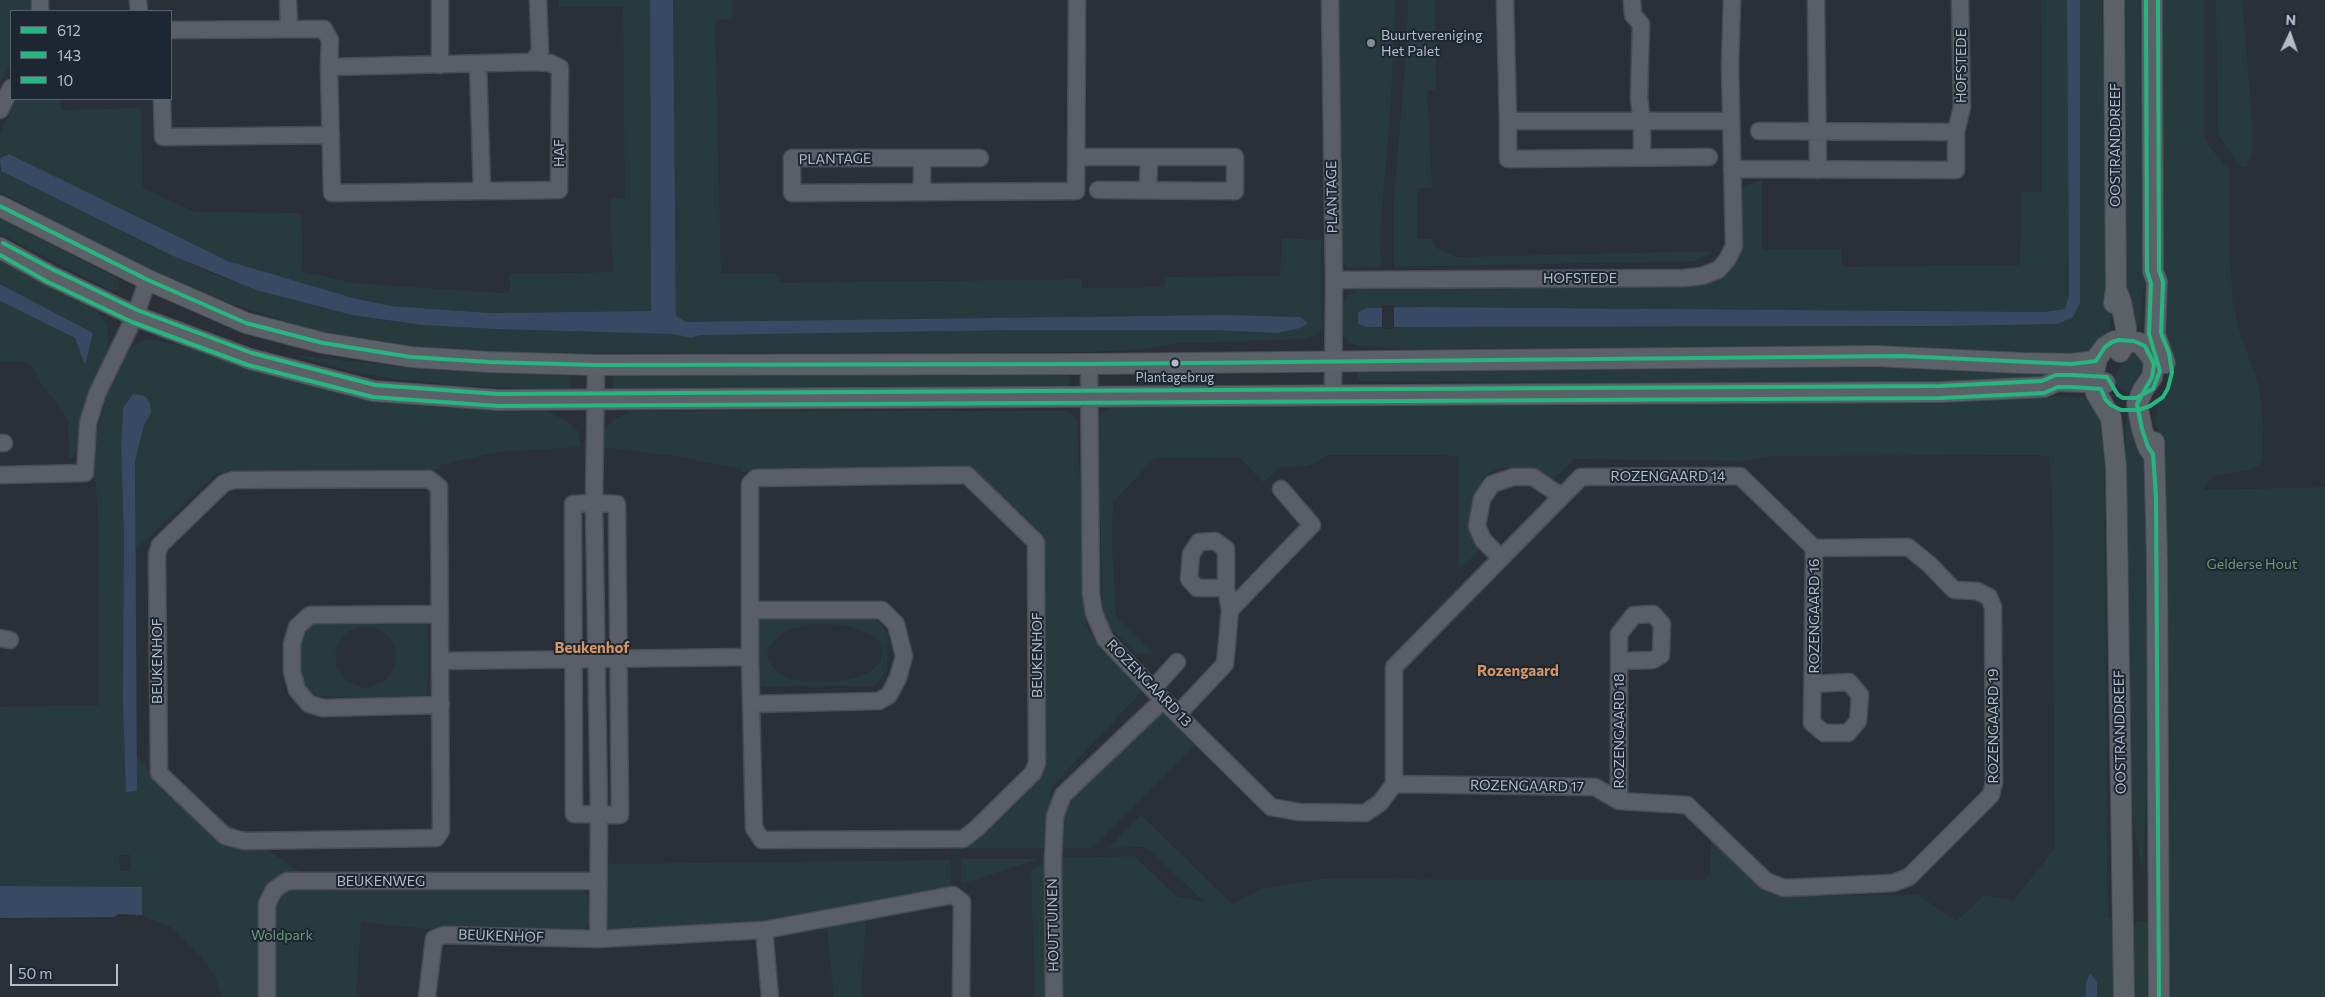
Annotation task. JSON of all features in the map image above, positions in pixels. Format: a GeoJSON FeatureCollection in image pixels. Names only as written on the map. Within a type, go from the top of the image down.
{"type":"FeatureCollection","features":[{"type":"Feature","properties":{"kind":"main road","name":"OOSTRANDDREEF"},"geometry":{"type":"LineString","coordinates":[[2114,0],[2116,289],[2123,313],[2135,342]]}},
{"type":"Feature","properties":{"kind":"main road"},"geometry":{"type":"LineString","coordinates":[[2098,385],[2108,363],[2135,342],[2148,283],[2154,272],[2152,0]]}},
{"type":"Feature","properties":{"kind":"main road"},"geometry":{"type":"LineString","coordinates":[[0,206],[148,280],[246,323],[324,343],[411,357],[489,362],[596,365],[1089,364],[1334,360],[1902,356],[2022,363],[2071,364],[2096,362]]}},
{"type":"Feature","properties":{"kind":"main road"},"geometry":{"type":"LineString","coordinates":[[0,248],[49,275],[135,316],[250,359],[374,391],[498,400],[1941,392],[2044,386],[2057,391],[2098,385]]}},
{"type":"Feature","properties":{"kind":"main road"},"geometry":{"type":"LineString","coordinates":[[2128,405],[2158,392],[2165,378],[2166,363],[2135,342],[2105,347],[2096,362],[2098,385],[2110,396],[2128,405],[2148,414],[2154,443],[2157,559],[2159,997]]}},
{"type":"Feature","properties":{"kind":"main road","name":"OOSTRANDDREEF"},"geometry":{"type":"LineString","coordinates":[[2124,997],[2116,467],[2128,405]]}},
{"type":"Feature","properties":{"kind":"street"},"geometry":{"type":"LineString","coordinates":[[288,0],[289,30]]}},
{"type":"Feature","properties":{"kind":"street"},"geometry":{"type":"LineString","coordinates":[[440,0],[440,65]]}},
{"type":"Feature","properties":{"kind":"street"},"geometry":{"type":"LineString","coordinates":[[532,62],[540,52],[538,0]]}},
{"type":"Feature","properties":{"kind":"street","name":"PLANTAGE"},"geometry":{"type":"LineString","coordinates":[[980,158],[792,158],[792,193],[1076,191],[1077,0]]}},
{"type":"Feature","properties":{"kind":"street","name":"PLANTAGE"},"geometry":{"type":"LineString","coordinates":[[1330,0],[1334,280],[1333,395]]}},
{"type":"Feature","properties":{"kind":"street"},"geometry":{"type":"LineString","coordinates":[[1504,0],[1508,159],[1709,157]]}},
{"type":"Feature","properties":{"kind":"street"},"geometry":{"type":"LineString","coordinates":[[1632,0],[1633,15],[1641,24],[1639,98],[1642,123],[1642,157]]}},
{"type":"Feature","properties":{"kind":"street","name":"HOFSTEDE"},"geometry":{"type":"LineString","coordinates":[[1334,280],[1674,278],[1702,276],[1718,270],[1727,260],[1734,246],[1731,121],[1732,0]]}},
{"type":"Feature","properties":{"kind":"street"},"geometry":{"type":"LineString","coordinates":[[1816,0],[1818,170]]}},
{"type":"Feature","properties":{"kind":"street","name":"HOFSTEDE"},"geometry":{"type":"LineString","coordinates":[[1732,169],[1956,170],[1956,132],[1962,107],[1960,0]]}},
{"type":"Feature","properties":{"kind":"street","name":"HAF"},"geometry":{"type":"LineString","coordinates":[[172,30],[324,29],[330,40],[329,67],[332,192],[559,190],[560,68],[550,63],[532,62],[329,67]]}},
{"type":"Feature","properties":{"kind":"street"},"geometry":{"type":"LineString","coordinates":[[478,64],[482,191]]}},
{"type":"Feature","properties":{"kind":"street"},"geometry":{"type":"LineString","coordinates":[[0,110],[10,90]]}},
{"type":"Feature","properties":{"kind":"street"},"geometry":{"type":"LineString","coordinates":[[162,100],[163,137],[331,135]]}},
{"type":"Feature","properties":{"kind":"street"},"geometry":{"type":"LineString","coordinates":[[1508,121],[1642,123],[1731,121]]}},
{"type":"Feature","properties":{"kind":"street"},"geometry":{"type":"LineString","coordinates":[[1759,131],[1956,132]]}},
{"type":"Feature","properties":{"kind":"street"},"geometry":{"type":"LineString","coordinates":[[1076,157],[1235,158],[1235,190],[1098,190]]}},
{"type":"Feature","properties":{"kind":"street"},"geometry":{"type":"LineString","coordinates":[[1148,190],[1149,157]]}},
{"type":"Feature","properties":{"kind":"street"},"geometry":{"type":"LineString","coordinates":[[922,158],[922,192]]}},
{"type":"Feature","properties":{"kind":"street"},"geometry":{"type":"LineString","coordinates":[[0,476],[85,473],[88,423],[97,394],[135,316],[148,280]]}},
{"type":"Feature","properties":{"kind":"street","name":"ROZENGAARD 13"},"geometry":{"type":"LineString","coordinates":[[1089,364],[1091,594],[1094,613],[1106,639],[1271,807],[1299,812],[1365,813],[1380,803],[1394,784]]}},
{"type":"Feature","properties":{"kind":"street"},"geometry":{"type":"LineString","coordinates":[[596,365],[594,503],[599,814],[598,939]]}},
{"type":"Feature","properties":{"kind":"street","name":"BEUKENHOF"},"geometry":{"type":"LineString","coordinates":[[967,475],[1036,542],[1037,763],[1033,773],[976,829],[963,839],[762,840],[754,828],[750,657],[750,484],[756,478],[967,475]]}},
{"type":"Feature","properties":{"kind":"street","name":"ROZENGAARD 14"},"geometry":{"type":"LineString","coordinates":[[1394,784],[1394,667],[1581,477],[1740,476],[1814,548]]}},
{"type":"Feature","properties":{"kind":"street"},"geometry":{"type":"LineString","coordinates":[[1501,558],[1483,540],[1478,526],[1482,499],[1492,484],[1513,477],[1533,477],[1561,496]]}},
{"type":"Feature","properties":{"kind":"street","name":"BEUKENHOF"},"geometry":{"type":"LineString","coordinates":[[429,479],[439,487],[439,614],[441,831],[436,838],[244,841],[225,836],[159,773],[156,554],[160,544],[224,483],[234,480],[429,479]]}},
{"type":"Feature","properties":{"kind":"street"},"geometry":{"type":"LineString","coordinates":[[1230,610],[1312,525],[1281,489]]}},
{"type":"Feature","properties":{"kind":"street"},"geometry":{"type":"LineString","coordinates":[[573,504],[617,504],[620,658],[620,815],[574,814],[573,504]]}},
{"type":"Feature","properties":{"kind":"street","name":"ROZENGAARD 19"},"geometry":{"type":"LineString","coordinates":[[1687,805],[1766,881],[1784,888],[1893,883],[1909,877],[1991,795],[1994,782],[1993,607],[1989,597],[1977,591],[1954,590],[1930,565],[1908,547],[1814,548]]}},
{"type":"Feature","properties":{"kind":"street","name":"ROZENGAARD 16"},"geometry":{"type":"LineString","coordinates":[[1814,548],[1814,684]]}},
{"type":"Feature","properties":{"kind":"street"},"geometry":{"type":"LineString","coordinates":[[1178,714],[1225,664],[1230,610],[1226,588]]}},
{"type":"Feature","properties":{"kind":"street"},"geometry":{"type":"LineString","coordinates":[[750,610],[882,610],[896,624],[904,656],[898,678],[889,695],[879,701],[751,704]]}},
{"type":"Feature","properties":{"kind":"street"},"geometry":{"type":"LineString","coordinates":[[439,614],[310,615],[297,628],[292,644],[292,671],[297,690],[309,704],[323,708],[440,705]]}},
{"type":"Feature","properties":{"kind":"street"},"geometry":{"type":"LineString","coordinates":[[440,661],[750,657]]}},
{"type":"Feature","properties":{"kind":"street","name":"ROZENGAARD 18"},"geometry":{"type":"LineString","coordinates":[[1618,661],[1619,800]]}},
{"type":"Feature","properties":{"kind":"street","name":"HOUTTUINEN"},"geometry":{"type":"LineString","coordinates":[[1054,997],[1055,816],[1063,795],[1158,694],[1176,662]]}},
{"type":"Feature","properties":{"kind":"street","name":"ROZENGAARD 17"},"geometry":{"type":"LineString","coordinates":[[1394,784],[1595,787],[1619,800],[1687,805]]}},
{"type":"Feature","properties":{"kind":"street","name":"BEUKENWEG"},"geometry":{"type":"LineString","coordinates":[[267,997],[267,904],[274,890],[287,881],[598,881]]}},
{"type":"Feature","properties":{"kind":"street","name":"BEUKENHOF"},"geometry":{"type":"LineString","coordinates":[[427,997],[434,939],[444,935],[598,939],[764,930],[953,895],[962,902],[961,997]]}},
{"type":"Feature","properties":{"kind":"street"},"geometry":{"type":"LineString","coordinates":[[764,930],[770,997]]}},
{"type":"Feature","properties":{"kind":"green space"},"geometry":{"type":"Polygon","coordinates":[[[0,0],[32,0],[31,10],[10,10],[10,64],[0,85],[0,0]]]}},
{"type":"Feature","properties":{"kind":"green space"},"geometry":{"type":"Polygon","coordinates":[[[559,0],[650,0],[652,311],[491,313],[391,306],[353,298],[228,261],[9,154],[0,158],[0,133],[16,100],[60,100],[61,110],[141,108],[143,188],[195,212],[301,213],[303,256],[301,271],[353,283],[501,293],[510,292],[510,274],[613,272],[610,198],[625,198],[623,7],[559,6],[559,0]]]}},
{"type":"Feature","properties":{"kind":"green space"},"geometry":{"type":"Polygon","coordinates":[[[673,0],[732,0],[732,19],[715,20],[721,274],[774,273],[781,283],[1082,279],[1082,288],[1164,287],[1165,277],[1280,276],[1282,238],[1321,240],[1322,329],[1315,336],[1306,339],[1181,343],[1144,349],[1091,352],[494,353],[397,347],[326,334],[203,295],[96,245],[0,192],[0,164],[1,171],[204,270],[256,290],[352,315],[422,325],[567,330],[676,316],[673,0]]]}},
{"type":"Feature","properties":{"kind":"green space"},"geometry":{"type":"Polygon","coordinates":[[[1338,0],[1395,0],[1391,102],[1380,232],[1381,268],[1348,268],[1342,259],[1338,0]]]}},
{"type":"Feature","properties":{"kind":"green space"},"geometry":{"type":"Polygon","coordinates":[[[1408,0],[1435,0],[1436,91],[1427,90],[1432,188],[1417,188],[1417,239],[1432,239],[1434,245],[1440,250],[1457,257],[1713,251],[1696,261],[1394,267],[1394,199],[1406,55],[1408,0]]]}},
{"type":"Feature","properties":{"kind":"green space"},"geometry":{"type":"Polygon","coordinates":[[[2041,0],[2067,0],[2069,295],[2065,309],[2044,312],[1420,307],[1395,308],[1395,327],[1950,326],[2058,324],[2071,318],[2080,303],[2080,0],[2102,0],[2108,291],[2111,324],[2106,339],[2094,350],[2078,358],[1872,346],[1404,349],[1357,346],[1348,342],[1344,337],[1341,330],[1342,309],[1346,296],[1356,290],[1702,282],[1739,236],[1743,186],[1762,180],[1762,250],[1841,249],[1842,267],[2020,265],[2021,192],[2042,192],[2041,0]]]}},
{"type":"Feature","properties":{"kind":"green space"},"geometry":{"type":"Polygon","coordinates":[[[2125,0],[2140,0],[2141,231],[2145,232],[2145,241],[2144,284],[2139,325],[2133,329],[2123,280],[2123,232],[2127,232],[2125,0]]]}},
{"type":"Feature","properties":{"kind":"green space","name":"Gelderse Hout"},"geometry":{"type":"Polygon","coordinates":[[[2162,0],[2204,0],[2204,136],[2208,145],[2229,170],[2229,248],[2233,303],[2238,326],[2259,388],[2263,425],[2262,461],[2259,465],[2252,469],[2213,476],[2204,490],[2325,487],[2325,997],[1035,997],[1031,869],[1060,858],[1134,856],[1176,896],[1204,902],[1150,850],[1141,847],[1109,848],[1141,815],[1232,904],[1264,888],[1318,879],[1705,880],[1710,877],[1711,840],[1754,876],[1774,880],[1774,896],[1918,895],[1957,921],[1984,895],[2013,901],[2055,848],[2052,485],[2049,457],[2040,455],[1775,456],[1744,461],[1574,459],[1550,483],[1531,471],[1521,468],[1499,468],[1482,478],[1480,486],[1478,552],[1459,570],[1458,457],[1444,455],[1328,455],[1308,466],[1281,467],[1263,482],[1240,458],[1155,458],[1113,502],[1112,542],[1116,617],[1154,653],[1137,654],[1109,627],[1103,610],[1098,420],[1100,413],[1110,408],[1332,402],[2084,397],[2092,403],[2103,424],[2104,442],[2108,918],[2170,925],[2164,464],[2155,418],[2158,404],[2170,379],[2170,366],[2163,338],[2162,0]]]}},
{"type":"Feature","properties":{"kind":"green space"},"geometry":{"type":"Polygon","coordinates":[[[2216,0],[2242,0],[2252,122],[2252,156],[2246,167],[2241,167],[2218,135],[2216,0]]]}},
{"type":"Feature","properties":{"kind":"green space"},"geometry":{"type":"Polygon","coordinates":[[[0,218],[116,277],[119,283],[119,290],[110,290],[0,234],[0,218]]]}},
{"type":"Feature","properties":{"kind":"green space"},"geometry":{"type":"Polygon","coordinates":[[[0,260],[95,310],[108,324],[107,351],[87,397],[76,453],[69,461],[68,422],[63,411],[39,381],[36,372],[31,365],[25,362],[0,362],[0,301],[75,338],[93,333],[0,284],[0,260]]]}},
{"type":"Feature","properties":{"kind":"green space","name":"Woldpark"},"geometry":{"type":"Polygon","coordinates":[[[148,339],[190,347],[272,375],[387,401],[436,407],[546,411],[567,421],[578,431],[581,447],[498,452],[440,465],[440,470],[216,474],[136,549],[135,461],[144,425],[151,413],[123,408],[121,445],[124,541],[136,760],[136,756],[148,769],[328,891],[583,890],[588,898],[590,921],[582,935],[426,929],[361,922],[356,997],[221,997],[215,976],[203,959],[171,927],[142,915],[142,901],[0,900],[0,707],[99,705],[98,519],[96,482],[88,471],[94,460],[97,434],[108,388],[120,363],[133,346],[148,339]],[[119,855],[120,871],[131,871],[131,855],[119,855]]]}},
{"type":"Feature","properties":{"kind":"green space"},"geometry":{"type":"Polygon","coordinates":[[[2134,352],[2143,362],[2143,372],[2128,393],[2118,387],[2115,381],[2115,374],[2134,352]]]}},
{"type":"Feature","properties":{"kind":"green space"},"geometry":{"type":"Polygon","coordinates":[[[293,355],[446,371],[569,372],[571,384],[570,389],[538,389],[464,386],[393,379],[350,371],[293,355]]]}},
{"type":"Feature","properties":{"kind":"green space"},"geometry":{"type":"Polygon","coordinates":[[[1943,364],[2026,367],[2082,377],[2017,378],[1941,383],[1671,384],[1358,381],[1358,372],[1362,368],[1943,364]]]}},
{"type":"Feature","properties":{"kind":"green space"},"geometry":{"type":"Polygon","coordinates":[[[616,372],[1068,374],[1069,379],[1068,387],[613,389],[613,380],[616,372]]]}},
{"type":"Feature","properties":{"kind":"green space"},"geometry":{"type":"Polygon","coordinates":[[[631,411],[1063,411],[1069,412],[1077,420],[1086,624],[1095,642],[1144,689],[1051,788],[1050,848],[946,848],[1020,787],[1031,768],[1033,543],[955,471],[742,472],[741,469],[675,456],[600,447],[603,431],[613,420],[631,411]]]}},
{"type":"Feature","properties":{"kind":"green space"},"geometry":{"type":"Polygon","coordinates":[[[2133,415],[2147,466],[2149,757],[2142,873],[2131,806],[2124,530],[2126,417],[2133,415]]]}},
{"type":"Feature","properties":{"kind":"green space"},"geometry":{"type":"Polygon","coordinates":[[[753,617],[874,618],[884,627],[888,635],[887,669],[874,686],[754,686],[753,617]],[[814,624],[786,630],[769,646],[767,654],[770,663],[778,672],[790,679],[809,682],[853,679],[871,671],[881,662],[882,649],[879,641],[873,636],[852,627],[814,624]]]}},
{"type":"Feature","properties":{"kind":"green space"},"geometry":{"type":"Polygon","coordinates":[[[312,621],[428,621],[427,700],[314,696],[306,688],[298,668],[302,635],[312,621]],[[365,626],[350,630],[340,640],[335,653],[337,668],[345,680],[365,688],[385,681],[394,669],[396,651],[390,638],[379,629],[365,626]]]}},
{"type":"Feature","properties":{"kind":"green space"},"geometry":{"type":"Polygon","coordinates":[[[1157,703],[1198,743],[1091,848],[1061,849],[1061,813],[1157,703]]]}},
{"type":"Feature","properties":{"kind":"green space"},"geometry":{"type":"Polygon","coordinates":[[[961,859],[1038,859],[961,884],[961,859]]]}},
{"type":"Feature","properties":{"kind":"green space"},"geometry":{"type":"Polygon","coordinates":[[[951,860],[951,888],[828,912],[753,924],[614,935],[605,926],[605,864],[951,860]]]}},
{"type":"Feature","properties":{"kind":"green space"},"geometry":{"type":"Polygon","coordinates":[[[866,915],[861,997],[834,997],[826,921],[866,915]]]}},
{"type":"Feature","properties":{"kind":"water"},"geometry":{"type":"Polygon","coordinates":[[[650,0],[673,0],[676,316],[686,322],[1225,315],[1300,317],[1307,324],[1300,328],[1277,333],[1215,330],[1015,330],[701,335],[691,338],[674,334],[422,325],[352,315],[256,290],[171,255],[1,171],[0,158],[9,154],[228,261],[353,298],[391,306],[491,313],[651,311],[650,0]]]}},
{"type":"Feature","properties":{"kind":"water"},"geometry":{"type":"Polygon","coordinates":[[[2067,0],[2080,0],[2080,303],[2073,317],[2058,324],[1950,326],[1367,327],[1358,324],[1358,313],[1366,308],[2044,312],[2065,309],[2069,295],[2067,0]]]}},
{"type":"Feature","properties":{"kind":"water"},"geometry":{"type":"Polygon","coordinates":[[[0,284],[93,333],[85,365],[75,338],[0,301],[0,284]]]}},
{"type":"Feature","properties":{"kind":"water"},"geometry":{"type":"Polygon","coordinates":[[[133,394],[145,396],[150,403],[151,413],[144,425],[135,461],[137,791],[126,792],[123,701],[124,541],[121,445],[123,408],[133,394]]]}},
{"type":"Feature","properties":{"kind":"water"},"geometry":{"type":"Polygon","coordinates":[[[0,886],[142,887],[142,915],[118,914],[114,917],[0,918],[0,886]]]}},
{"type":"Feature","properties":{"kind":"water"},"geometry":{"type":"Polygon","coordinates":[[[2090,973],[2097,982],[2097,997],[2086,997],[2086,982],[2090,973]]]}},
{"type":"Feature","properties":{"kind":"pier"},"geometry":{"type":"Polygon","coordinates":[[[1382,305],[1394,305],[1394,329],[1382,329],[1382,305]]]}},
{"type":"Feature","properties":{"kind":"transit line","name":"10"},"geometry":{"type":"LineString","coordinates":[[3,243],[137,310],[252,353],[375,385],[498,394],[1941,386],[2042,381],[2056,375],[2072,375],[2107,377],[2118,395],[2123,398],[2136,398],[2153,389],[2160,371],[2149,334],[2151,283],[2147,271],[2146,0]]}},
{"type":"Feature","properties":{"kind":"transit line","name":"143"},"geometry":{"type":"LineString","coordinates":[[0,255],[46,281],[132,322],[248,365],[373,397],[498,406],[1941,398],[2044,393],[2058,387],[2072,387],[2101,389],[2105,399],[2111,405],[2121,410],[2138,410],[2150,406],[2163,397],[2168,388],[2172,372],[2169,353],[2161,333],[2163,282],[2159,270],[2158,0]]}},
{"type":"Feature","properties":{"kind":"transit line","name":"612"},"geometry":{"type":"LineString","coordinates":[[0,206],[148,280],[246,323],[323,343],[411,357],[489,362],[596,365],[1089,364],[1902,356],[2071,364],[2096,361],[2105,347],[2112,342],[2119,340],[2134,341],[2145,346],[2154,364],[2152,377],[2137,404],[2142,429],[2148,447],[2153,454],[2156,497],[2159,997]]}},
{"type":"Feature","properties":{"kind":"place","name":"Buurtvereniging Het Palet"},"geometry":{"type":"Point","coordinates":[1371,43]}},
{"type":"Feature","properties":{"kind":"place","name":"Plantagebrug"},"geometry":{"type":"Point","coordinates":[1175,363]}},
{"type":"Feature","properties":{"kind":"district","name":"Beukenhof"},"geometry":{"type":"Point","coordinates":[592,648]}},
{"type":"Feature","properties":{"kind":"district","name":"Rozengaard"},"geometry":{"type":"Point","coordinates":[1518,671]}}]}
